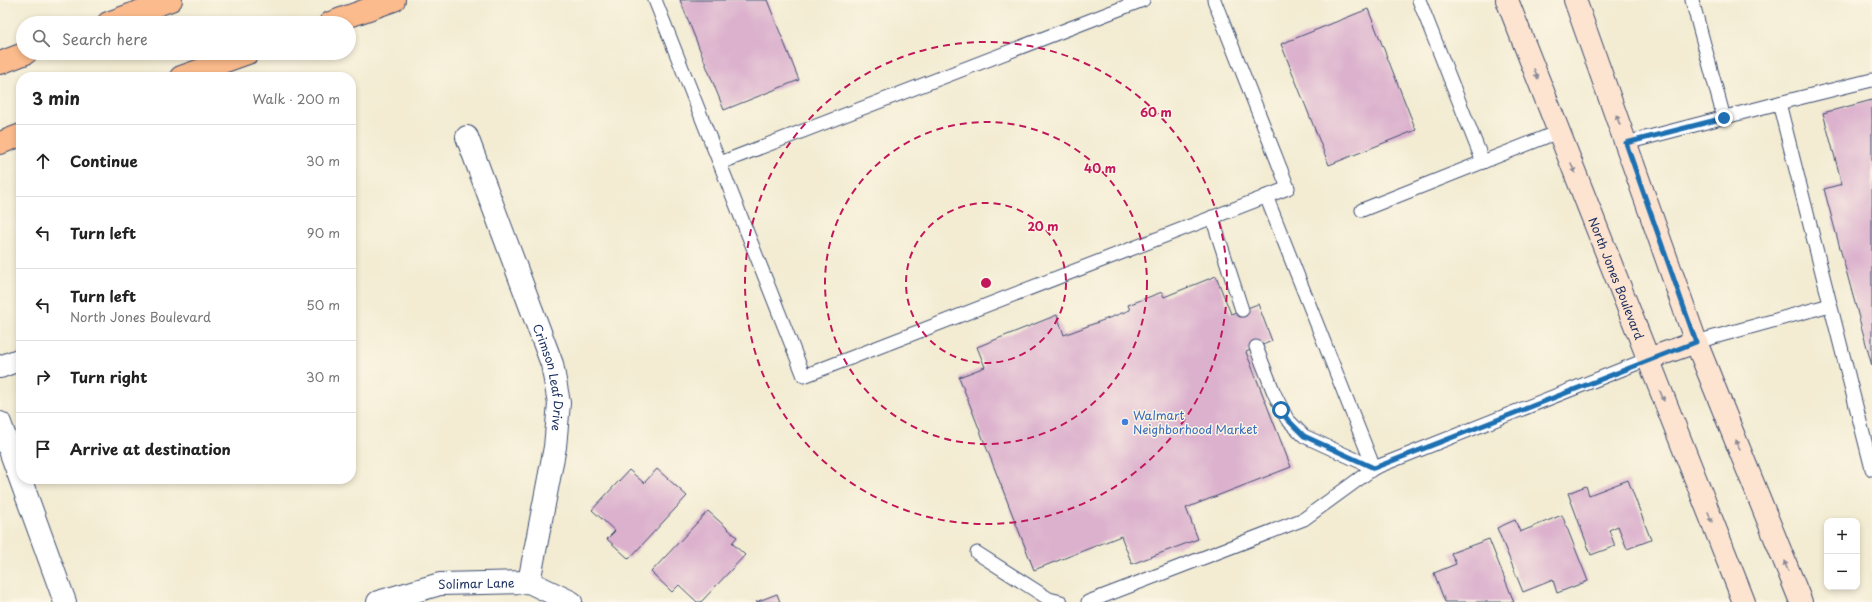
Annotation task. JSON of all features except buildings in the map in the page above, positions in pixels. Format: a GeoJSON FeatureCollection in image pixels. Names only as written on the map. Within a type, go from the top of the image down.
{"type":"FeatureCollection","features":[{"type":"Feature","properties":{"kind":"main road"},"geometry":{"type":"LineString","coordinates":[[127,16],[170,0]]}},
{"type":"Feature","properties":{"kind":"main road"},"geometry":{"type":"LineString","coordinates":[[349,16],[394,0]]}},
{"type":"Feature","properties":{"kind":"main road","name":"North Jones Boulevard"},"geometry":{"type":"LineString","coordinates":[[1506,0],[1744,602]]}},
{"type":"Feature","properties":{"kind":"main road"},"geometry":{"type":"LineString","coordinates":[[1575,0],[1696,342],[1801,602]]}},
{"type":"Feature","properties":{"kind":"main road"},"geometry":{"type":"LineString","coordinates":[[0,63],[16,57]]}},
{"type":"Feature","properties":{"kind":"main road"},"geometry":{"type":"LineString","coordinates":[[195,72],[228,60]]}},
{"type":"Feature","properties":{"kind":"main road"},"geometry":{"type":"LineString","coordinates":[[0,143],[16,137]]}},
{"type":"Feature","properties":{"kind":"main road"},"geometry":{"type":"LineString","coordinates":[[1648,359],[1696,342]]}},
{"type":"Feature","properties":{"kind":"street","name":"Crimson Leaf Drive"},"geometry":{"type":"LineString","coordinates":[[467,137],[552,364],[559,403],[555,447],[529,582]]}},
{"type":"Feature","properties":{"kind":"street"},"geometry":{"type":"LineString","coordinates":[[0,367],[16,361]]}},
{"type":"Feature","properties":{"kind":"street"},"geometry":{"type":"LineString","coordinates":[[0,424],[16,468]]}},
{"type":"Feature","properties":{"kind":"street"},"geometry":{"type":"LineString","coordinates":[[22,484],[65,602]]}},
{"type":"Feature","properties":{"kind":"street","name":"Solimar Lane"},"geometry":{"type":"LineString","coordinates":[[378,602],[440,584],[529,582]]}},
{"type":"Feature","properties":{"kind":"street"},"geometry":{"type":"LineString","coordinates":[[529,582],[571,602]]}},
{"type":"Feature","properties":{"kind":"lane"},"geometry":{"type":"LineString","coordinates":[[655,0],[804,376],[1288,188],[1214,0]]}},
{"type":"Feature","properties":{"kind":"lane"},"geometry":{"type":"LineString","coordinates":[[720,163],[1143,0]]}},
{"type":"Feature","properties":{"kind":"lane"},"geometry":{"type":"LineString","coordinates":[[1419,0],[1483,162]]}},
{"type":"Feature","properties":{"kind":"lane"},"geometry":{"type":"LineString","coordinates":[[1692,0],[1724,118]]}},
{"type":"Feature","properties":{"kind":"lane"},"geometry":{"type":"LineString","coordinates":[[1626,143],[1872,80]]}},
{"type":"Feature","properties":{"kind":"lane"},"geometry":{"type":"LineString","coordinates":[[1779,103],[1872,470]]}},
{"type":"Feature","properties":{"kind":"lane"},"geometry":{"type":"LineString","coordinates":[[1362,210],[1558,132]]}},
{"type":"Feature","properties":{"kind":"lane"},"geometry":{"type":"LineString","coordinates":[[1266,196],[1374,468]]}},
{"type":"Feature","properties":{"kind":"lane"},"geometry":{"type":"LineString","coordinates":[[1212,217],[1242,310]]}},
{"type":"Feature","properties":{"kind":"lane"},"geometry":{"type":"LineString","coordinates":[[1696,342],[1830,305]]}},
{"type":"Feature","properties":{"kind":"lane"},"geometry":{"type":"LineString","coordinates":[[1256,347],[1274,393],[1287,419],[1304,436],[1374,468]]}},
{"type":"Feature","properties":{"kind":"lane"},"geometry":{"type":"LineString","coordinates":[[1088,602],[1304,519],[1374,468],[1648,359]]}},
{"type":"Feature","properties":{"kind":"lane"},"geometry":{"type":"LineString","coordinates":[[977,552],[1049,599],[1061,602]]}},
{"type":"Feature","properties":{"kind":"place","name":"Walmart Neighborhood Market"},"geometry":{"type":"Point","coordinates":[1125,422]}},
{"type":"Feature","properties":{"kind":"route"},"geometry":{"type":"LineString","coordinates":[[1281,410],[1287,419],[1304,436],[1374,468],[1648,359],[1696,342],[1626,143],[1724,118]]}}]}
